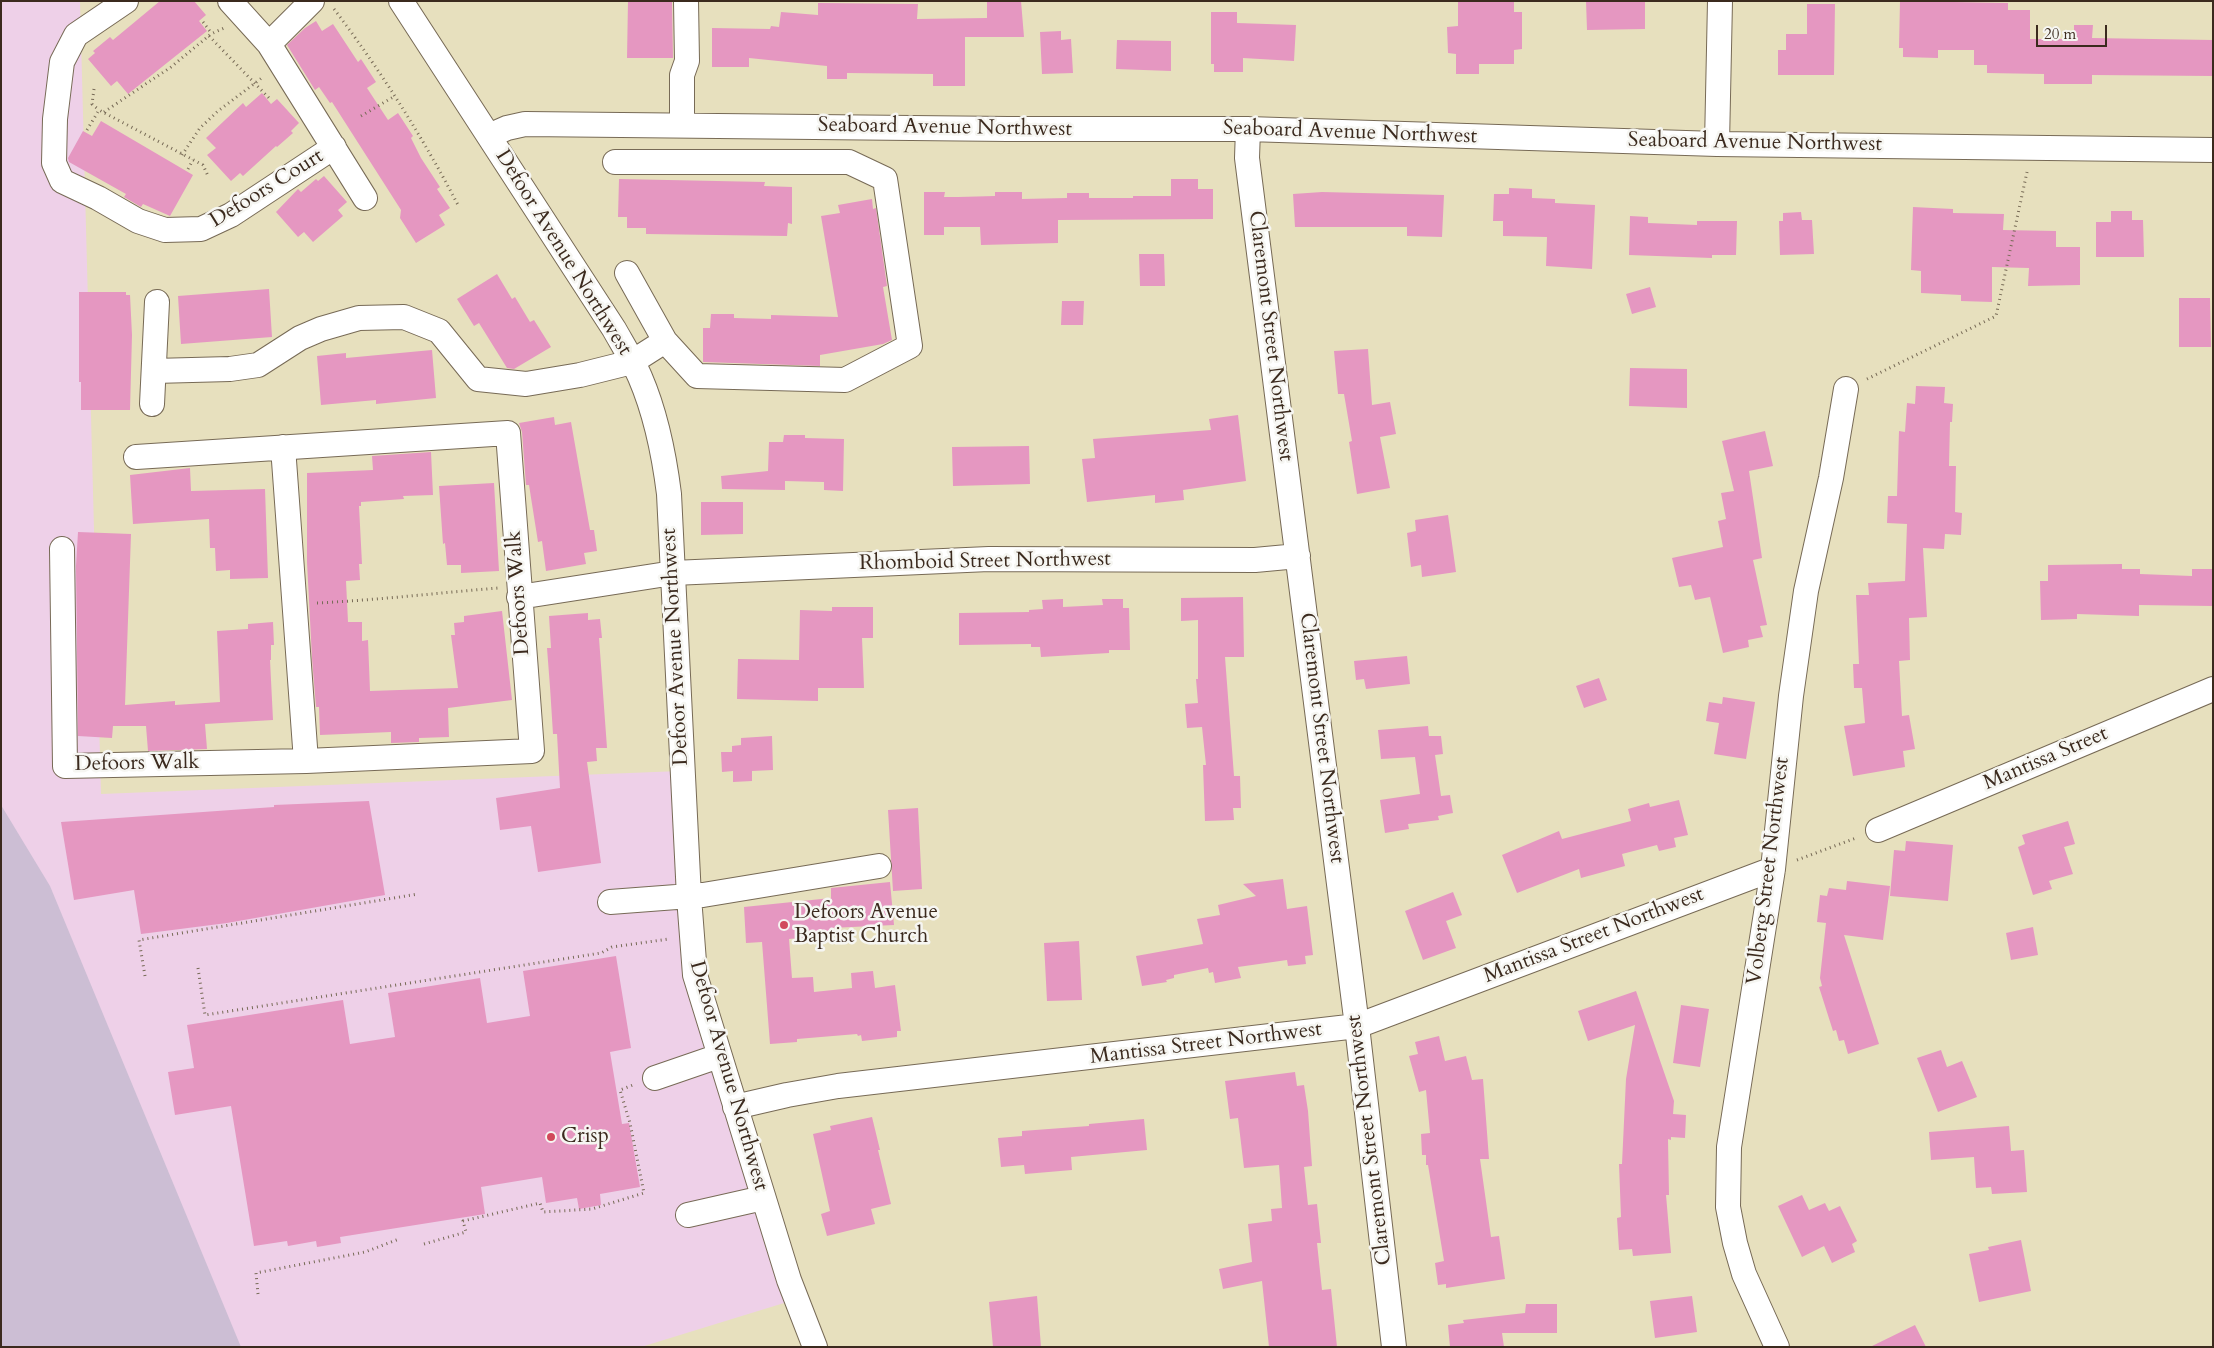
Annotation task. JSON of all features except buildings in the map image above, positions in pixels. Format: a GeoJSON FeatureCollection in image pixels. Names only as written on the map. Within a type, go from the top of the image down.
{"type":"FeatureCollection","features":[{"type":"Feature","properties":{"kind":"street","name":"Defoors Court"},"geometry":{"type":"LineString","coordinates":[[126,1],[76,35],[62,62],[54,137],[54,163],[62,181],[98,198],[138,221],[165,230],[200,229],[231,215],[334,147]]}},
{"type":"Feature","properties":{"kind":"street","name":"Defoor Avenue Northwest"},"geometry":{"type":"LineString","coordinates":[[400,1],[614,329],[640,377],[654,416],[664,458],[669,494],[689,897],[695,975],[788,1280],[815,1347]]}},
{"type":"Feature","properties":{"kind":"street"},"geometry":{"type":"LineString","coordinates":[[682,125],[682,75],[687,61],[686,1]]}},
{"type":"Feature","properties":{"kind":"street"},"geometry":{"type":"LineString","coordinates":[[1717,144],[1720,1]]}},
{"type":"Feature","properties":{"kind":"street"},"geometry":{"type":"LineString","coordinates":[[277,58],[320,2]]}},
{"type":"Feature","properties":{"kind":"street"},"geometry":{"type":"LineString","coordinates":[[237,9],[277,58],[366,198]]}},
{"type":"Feature","properties":{"kind":"street","name":"Seaboard Avenue Northwest"},"geometry":{"type":"LineString","coordinates":[[489,136],[507,128],[525,124],[1008,129],[1248,129],[1717,144],[2213,150]]}},
{"type":"Feature","properties":{"kind":"street"},"geometry":{"type":"LineString","coordinates":[[831,126],[832,162]]}},
{"type":"Feature","properties":{"kind":"street","name":"Claremont Street Northwest"},"geometry":{"type":"LineString","coordinates":[[1248,129],[1248,158],[1358,1026],[1394,1347]]}},
{"type":"Feature","properties":{"kind":"street"},"geometry":{"type":"LineString","coordinates":[[615,162],[848,162],[885,179],[910,346],[845,380],[697,376],[665,341],[627,273]]}},
{"type":"Feature","properties":{"kind":"street"},"geometry":{"type":"LineString","coordinates":[[152,404],[157,302]]}},
{"type":"Feature","properties":{"kind":"street"},"geometry":{"type":"LineString","coordinates":[[154,371],[230,369],[258,365],[300,338],[359,318],[404,317],[439,331],[478,379],[526,384],[580,375],[632,362],[665,341]]}},
{"type":"Feature","properties":{"kind":"street","name":"Volberg Street Northwest"},"geometry":{"type":"LineString","coordinates":[[1777,1347],[1744,1274],[1735,1243],[1728,1207],[1729,1147],[1772,869],[1791,696],[1805,601],[1831,478],[1846,390]]}},
{"type":"Feature","properties":{"kind":"street","name":"Defoors Walk"},"geometry":{"type":"LineString","coordinates":[[62,549],[65,766],[306,761],[532,751],[508,433],[136,458]]}},
{"type":"Feature","properties":{"kind":"street"},"geometry":{"type":"LineString","coordinates":[[283,447],[306,761]]}},
{"type":"Feature","properties":{"kind":"street","name":"Rhomboid Street Northwest"},"geometry":{"type":"LineString","coordinates":[[519,592],[673,573],[990,559],[1255,560],[1298,556]]}},
{"type":"Feature","properties":{"kind":"street","name":"Mantissa Street"},"geometry":{"type":"LineString","coordinates":[[1878,830],[2213,689]]}},
{"type":"Feature","properties":{"kind":"street"},"geometry":{"type":"LineString","coordinates":[[610,902],[689,897],[879,866]]}},
{"type":"Feature","properties":{"kind":"street","name":"Mantissa Street Northwest"},"geometry":{"type":"LineString","coordinates":[[734,1108],[787,1095],[838,1086],[1358,1026],[1772,869]]}},
{"type":"Feature","properties":{"kind":"street"},"geometry":{"type":"LineString","coordinates":[[655,1078],[719,1056]]}},
{"type":"Feature","properties":{"kind":"street"},"geometry":{"type":"LineString","coordinates":[[688,1215],[763,1198]]}},
{"type":"Feature","properties":{"kind":"path"},"geometry":{"type":"LineString","coordinates":[[320,2],[366,51],[427,145],[458,205]]}},
{"type":"Feature","properties":{"kind":"path"},"geometry":{"type":"LineString","coordinates":[[104,112],[171,67],[210,35],[237,9]]}},
{"type":"Feature","properties":{"kind":"path"},"geometry":{"type":"LineString","coordinates":[[202,22],[210,35],[269,98]]}},
{"type":"Feature","properties":{"kind":"path"},"geometry":{"type":"LineString","coordinates":[[181,155],[200,128],[218,110],[256,84],[277,58]]}},
{"type":"Feature","properties":{"kind":"path"},"geometry":{"type":"LineString","coordinates":[[94,90],[92,104],[98,110],[203,165],[208,176]]}},
{"type":"Feature","properties":{"kind":"path"},"geometry":{"type":"LineString","coordinates":[[361,116],[395,96]]}},
{"type":"Feature","properties":{"kind":"path"},"geometry":{"type":"LineString","coordinates":[[87,130],[98,110]]}},
{"type":"Feature","properties":{"kind":"path"},"geometry":{"type":"LineString","coordinates":[[1846,390],[1996,316],[2032,148]]}},
{"type":"Feature","properties":{"kind":"path"},"geometry":{"type":"LineString","coordinates":[[188,169],[193,160]]}},
{"type":"Feature","properties":{"kind":"path"},"geometry":{"type":"LineString","coordinates":[[294,604],[388,600],[405,596],[519,592]]}},
{"type":"Feature","properties":{"kind":"path"},"geometry":{"type":"LineString","coordinates":[[1772,869],[1878,830]]}},
{"type":"Feature","properties":{"kind":"path"},"geometry":{"type":"LineString","coordinates":[[145,976],[139,940],[418,894]]}},
{"type":"Feature","properties":{"kind":"path"},"geometry":{"type":"LineString","coordinates":[[198,968],[205,1015],[601,953],[612,947],[670,939]]}},
{"type":"Feature","properties":{"kind":"path"},"geometry":{"type":"LineString","coordinates":[[424,1244],[466,1232],[464,1222],[540,1203],[543,1212],[592,1209],[644,1193],[630,1123],[620,1090],[655,1078]]}},
{"type":"Feature","properties":{"kind":"path"},"geometry":{"type":"LineString","coordinates":[[258,1294],[256,1273],[366,1252],[399,1239]]}},
{"type":"Feature","properties":{"kind":"shaded area"},"geometry":{"type":"Polygon","coordinates":[[[1,1],[80,1],[101,794],[680,771],[695,975],[797,1299],[641,1347],[1,1347],[1,1]]]}},
{"type":"Feature","properties":{"kind":"shaded area"},"geometry":{"type":"Polygon","coordinates":[[[1,805],[50,886],[241,1347],[1,1347],[1,805]]]}},
{"type":"Feature","properties":{"kind":"place","name":"Defoors Avenue Baptist Church"},"geometry":{"type":"Point","coordinates":[784,925]}},
{"type":"Feature","properties":{"kind":"place","name":"Crisp"},"geometry":{"type":"Point","coordinates":[551,1137]}}]}
